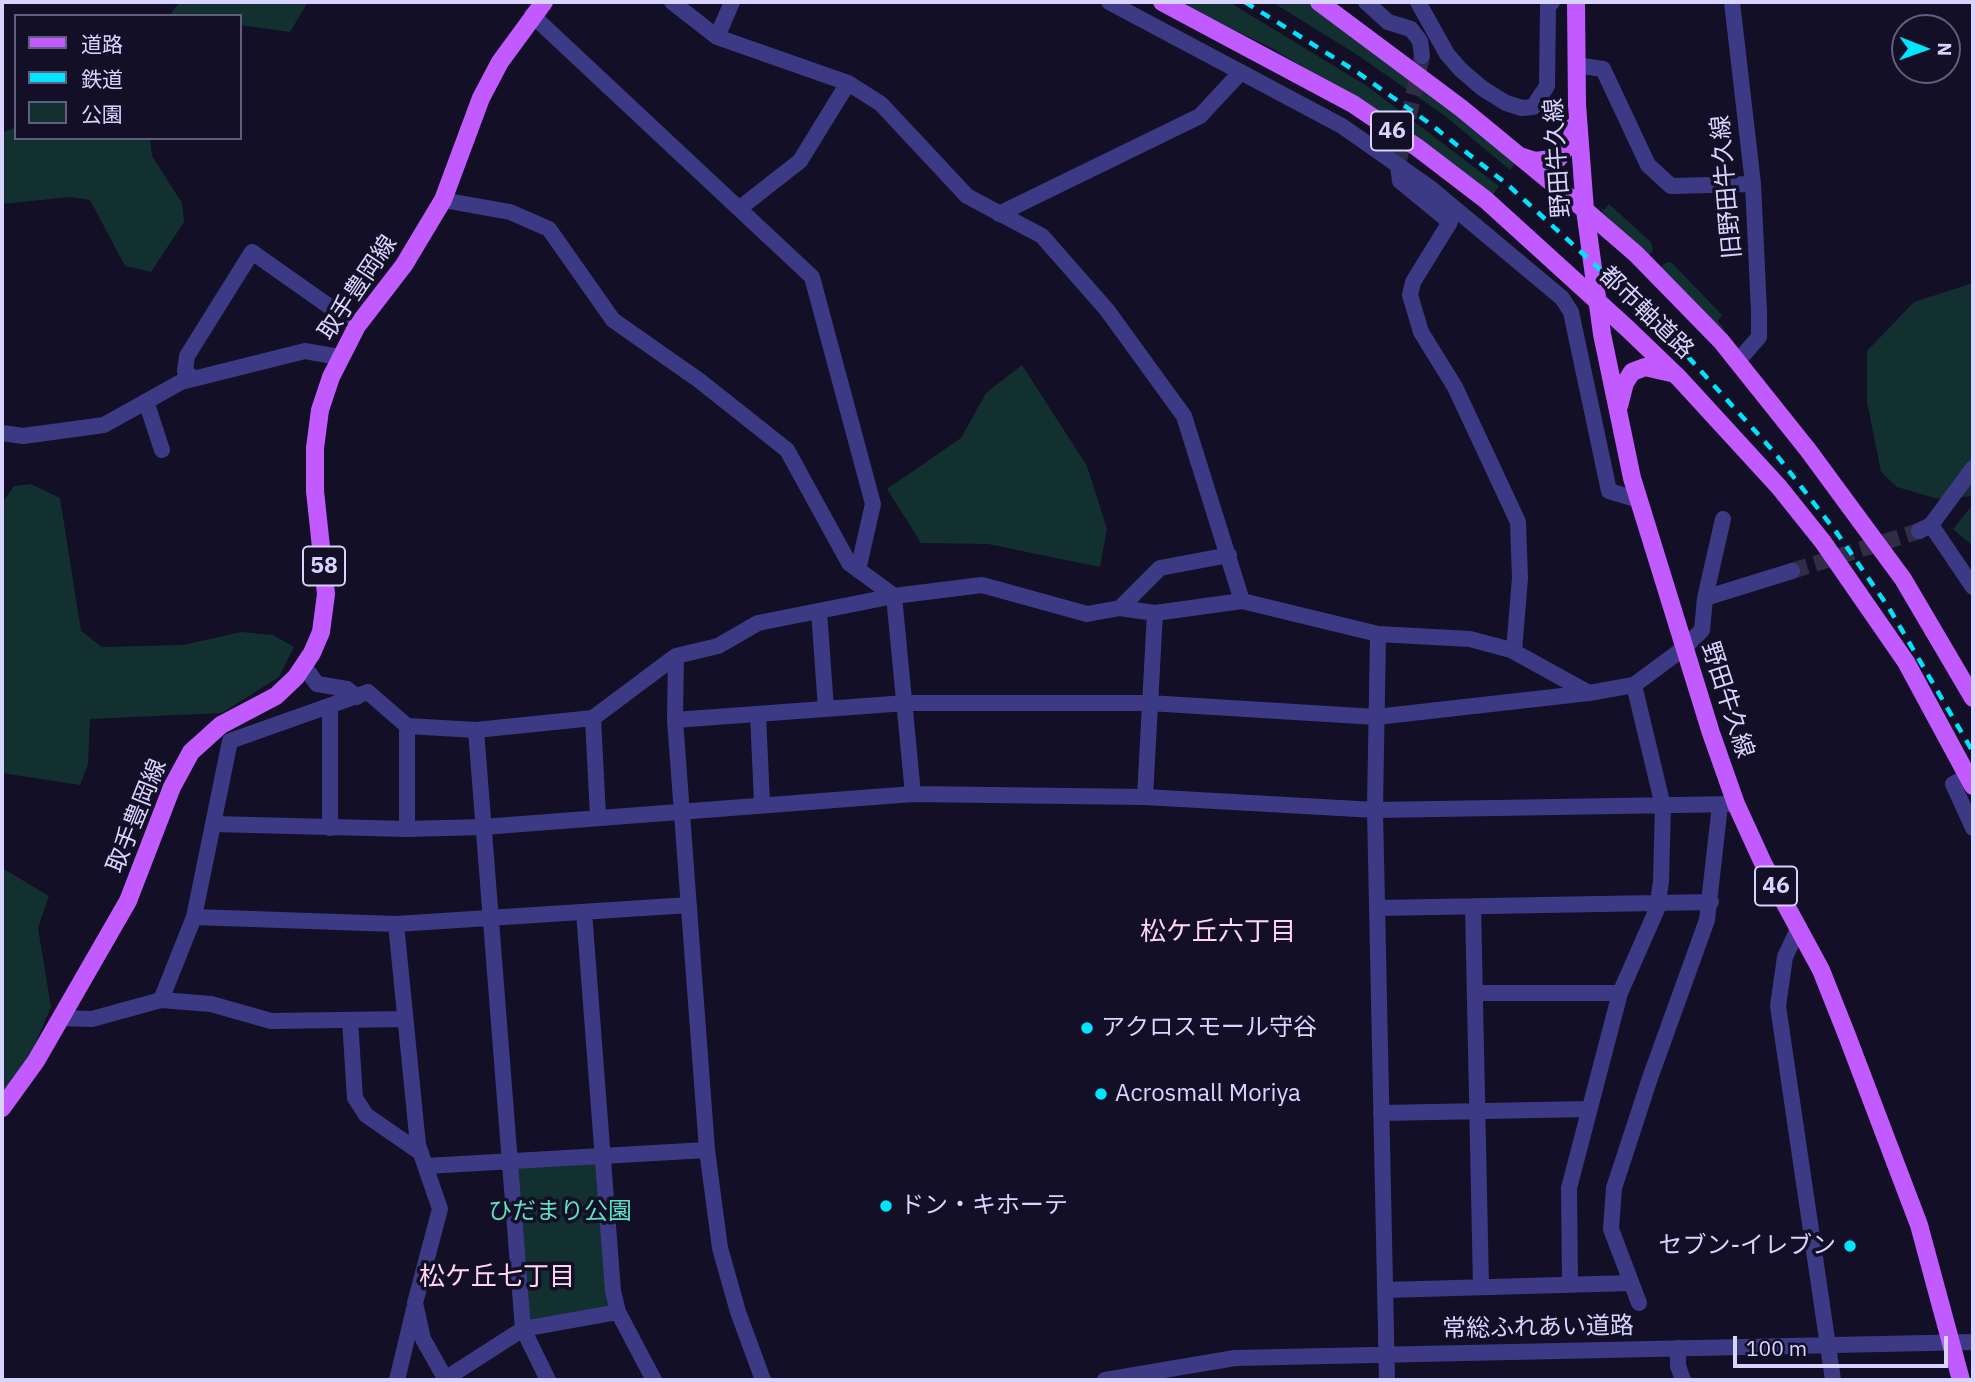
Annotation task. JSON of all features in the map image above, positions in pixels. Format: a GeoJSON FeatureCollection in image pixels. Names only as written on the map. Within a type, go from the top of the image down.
{"type":"FeatureCollection","features":[{"type":"Feature","properties":{"kind":"main road","name":"都市軸道路"},"geometry":{"type":"LineString","coordinates":[[1162,2],[1341,98],[1418,148],[1486,200],[1597,299],[1679,378],[1779,487],[1823,542],[1906,662],[1971,781]]}},
{"type":"Feature","properties":{"kind":"main road","name":"都市軸道路"},"geometry":{"type":"LineString","coordinates":[[1319,2],[1520,156],[1636,254],[1738,361],[1903,579],[1973,698]]}},
{"type":"Feature","properties":{"kind":"main road","name":"野田牛久線"},"geometry":{"type":"LineString","coordinates":[[1573,4],[1585,211],[1619,423],[1639,500],[1728,804],[1821,970],[1919,1225],[1961,1380]]}},
{"type":"Feature","properties":{"kind":"main road","name":"取手豊岡線"},"geometry":{"type":"LineString","coordinates":[[2,1108],[36,1061],[128,901],[172,787],[191,752],[221,724],[276,696],[304,666],[324,616],[326,594],[315,491],[315,447],[320,410],[339,357],[357,326],[404,265],[443,201],[481,98],[500,62],[538,9]]}},
{"type":"Feature","properties":{"kind":"main road"},"geometry":{"type":"LineString","coordinates":[[1520,156],[1535,161],[1559,158],[1572,140],[1577,105]]}},
{"type":"Feature","properties":{"kind":"main road"},"geometry":{"type":"LineString","coordinates":[[1619,423],[1618,402],[1632,372],[1645,367],[1655,368],[1679,378]]}},
{"type":"Feature","properties":{"kind":"street"},"geometry":{"type":"LineString","coordinates":[[673,2],[717,37],[848,83],[881,104],[967,196],[1042,236],[1107,310],[1184,416],[1242,601]]}},
{"type":"Feature","properties":{"kind":"street"},"geometry":{"type":"LineString","coordinates":[[717,37],[732,2]]}},
{"type":"Feature","properties":{"kind":"street"},"geometry":{"type":"LineString","coordinates":[[1109,2],[1342,126],[1429,187],[1562,298],[1571,312],[1609,491],[1639,500]]}},
{"type":"Feature","properties":{"kind":"street"},"geometry":{"type":"LineString","coordinates":[[1366,2],[1388,22],[1411,29],[1420,41],[1422,56]]}},
{"type":"Feature","properties":{"kind":"street"},"geometry":{"type":"LineString","coordinates":[[1418,2],[1447,54],[1461,70],[1482,88],[1522,108],[1533,107],[1547,86],[1548,6],[1552,2]]}},
{"type":"Feature","properties":{"kind":"street","name":"旧野田牛久線"},"geometry":{"type":"LineString","coordinates":[[1732,2],[1753,184],[1759,337],[1738,361]]}},
{"type":"Feature","properties":{"kind":"street"},"geometry":{"type":"LineString","coordinates":[[538,9],[812,277],[873,504],[858,570]]}},
{"type":"Feature","properties":{"kind":"street"},"geometry":{"type":"LineString","coordinates":[[1576,65],[1603,69],[1648,165],[1671,186],[1753,184]]}},
{"type":"Feature","properties":{"kind":"street"},"geometry":{"type":"LineString","coordinates":[[999,214],[1200,116],[1241,72]]}},
{"type":"Feature","properties":{"kind":"street"},"geometry":{"type":"LineString","coordinates":[[740,208],[800,161],[848,83]]}},
{"type":"Feature","properties":{"kind":"street"},"geometry":{"type":"LineString","coordinates":[[1398,165],[1399,181],[1450,222],[1413,282],[1410,295],[1421,332],[1455,387],[1518,522],[1520,578],[1514,651]]}},
{"type":"Feature","properties":{"kind":"street"},"geometry":{"type":"LineString","coordinates":[[443,201],[510,212],[549,229],[613,320],[700,381],[787,450],[849,563],[894,596],[913,794]]}},
{"type":"Feature","properties":{"kind":"street"},"geometry":{"type":"LineString","coordinates":[[194,379],[185,371],[187,356],[252,252],[357,326]]}},
{"type":"Feature","properties":{"kind":"street"},"geometry":{"type":"LineString","coordinates":[[2,433],[23,436],[104,425],[181,382],[305,351],[339,357]]}},
{"type":"Feature","properties":{"kind":"street"},"geometry":{"type":"LineString","coordinates":[[146,401],[162,450]]}},
{"type":"Feature","properties":{"kind":"street"},"geometry":{"type":"LineString","coordinates":[[1973,468],[1925,528],[1973,587]]}},
{"type":"Feature","properties":{"kind":"street"},"geometry":{"type":"LineString","coordinates":[[675,720],[906,703],[1149,703],[1376,718],[1589,693],[1634,685],[1684,648],[1702,630],[1705,598],[1723,519]]}},
{"type":"Feature","properties":{"kind":"street"},"geometry":{"type":"LineString","coordinates":[[1120,608],[1160,568],[1229,555]]}},
{"type":"Feature","properties":{"kind":"street"},"geometry":{"type":"LineString","coordinates":[[1705,598],[1792,571]]}},
{"type":"Feature","properties":{"kind":"street"},"geometry":{"type":"LineString","coordinates":[[161,1000],[194,917],[230,741],[330,708],[368,692],[407,726],[476,730],[593,718],[676,656],[718,646],[758,623],[894,596],[982,585],[1087,614],[1120,608],[1154,612],[1242,601],[1378,634],[1470,639],[1514,651],[1589,693]]}},
{"type":"Feature","properties":{"kind":"street"},"geometry":{"type":"LineString","coordinates":[[819,611],[826,709]]}},
{"type":"Feature","properties":{"kind":"street"},"geometry":{"type":"LineString","coordinates":[[1145,797],[1154,612]]}},
{"type":"Feature","properties":{"kind":"street"},"geometry":{"type":"LineString","coordinates":[[1378,634],[1375,810],[1387,1380]]}},
{"type":"Feature","properties":{"kind":"street"},"geometry":{"type":"LineString","coordinates":[[676,656],[675,720],[706,1150],[720,1248],[738,1312],[763,1380]]}},
{"type":"Feature","properties":{"kind":"street"},"geometry":{"type":"LineString","coordinates":[[304,666],[317,684],[347,689],[357,697]]}},
{"type":"Feature","properties":{"kind":"street"},"geometry":{"type":"LineString","coordinates":[[1570,1284],[1569,1188],[1620,993],[1658,902],[1664,806],[1634,685]]}},
{"type":"Feature","properties":{"kind":"street"},"geometry":{"type":"LineString","coordinates":[[330,708],[330,828]]}},
{"type":"Feature","properties":{"kind":"street"},"geometry":{"type":"LineString","coordinates":[[758,714],[762,803]]}},
{"type":"Feature","properties":{"kind":"street"},"geometry":{"type":"LineString","coordinates":[[593,718],[598,816]]}},
{"type":"Feature","properties":{"kind":"street"},"geometry":{"type":"LineString","coordinates":[[407,726],[407,830]]}},
{"type":"Feature","properties":{"kind":"street"},"geometry":{"type":"LineString","coordinates":[[476,730],[507,1161],[523,1329],[548,1380]]}},
{"type":"Feature","properties":{"kind":"street"},"geometry":{"type":"LineString","coordinates":[[1971,781],[1953,784],[1973,828]]}},
{"type":"Feature","properties":{"kind":"street"},"geometry":{"type":"LineString","coordinates":[[214,824],[407,830],[483,827],[683,809],[913,794],[1145,797],[1375,810],[1728,804],[1711,902],[1614,1188],[1611,1229],[1639,1303]]}},
{"type":"Feature","properties":{"kind":"street"},"geometry":{"type":"LineString","coordinates":[[1377,908],[1711,902]]}},
{"type":"Feature","properties":{"kind":"street"},"geometry":{"type":"LineString","coordinates":[[194,917],[396,924],[690,905]]}},
{"type":"Feature","properties":{"kind":"street"},"geometry":{"type":"LineString","coordinates":[[1473,906],[1481,1287]]}},
{"type":"Feature","properties":{"kind":"street"},"geometry":{"type":"LineString","coordinates":[[584,912],[613,1291],[618,1312],[654,1380]]}},
{"type":"Feature","properties":{"kind":"street"},"geometry":{"type":"LineString","coordinates":[[396,924],[405,1019],[424,1160],[440,1209],[397,1380]]}},
{"type":"Feature","properties":{"kind":"street"},"geometry":{"type":"LineString","coordinates":[[1799,928],[1785,957],[1778,1006],[1833,1380]]}},
{"type":"Feature","properties":{"kind":"street"},"geometry":{"type":"LineString","coordinates":[[1475,993],[1620,993]]}},
{"type":"Feature","properties":{"kind":"street"},"geometry":{"type":"LineString","coordinates":[[61,1018],[92,1019],[161,1000],[211,1004],[271,1021],[405,1019]]}},
{"type":"Feature","properties":{"kind":"street"},"geometry":{"type":"LineString","coordinates":[[349,1020],[355,1098],[366,1115],[424,1160],[507,1161],[706,1150]]}},
{"type":"Feature","properties":{"kind":"street"},"geometry":{"type":"LineString","coordinates":[[1381,1113],[1589,1110]]}},
{"type":"Feature","properties":{"kind":"street"},"geometry":{"type":"LineString","coordinates":[[1385,1290],[1631,1283]]}},
{"type":"Feature","properties":{"kind":"street"},"geometry":{"type":"LineString","coordinates":[[415,1303],[423,1339],[445,1379],[523,1329],[618,1312]]}},
{"type":"Feature","properties":{"kind":"street","name":"常総ふれあい道路"},"geometry":{"type":"LineString","coordinates":[[1105,1380],[1235,1358],[1973,1342]]}},
{"type":"Feature","properties":{"kind":"street"},"geometry":{"type":"LineString","coordinates":[[1678,1348],[1678,1366],[1683,1380]]}},
{"type":"Feature","properties":{"kind":"green space"},"geometry":{"type":"Polygon","coordinates":[[[180,2],[308,2],[290,32],[242,25],[242,14],[171,14],[180,2]]]}},
{"type":"Feature","properties":{"kind":"green space"},"geometry":{"type":"Polygon","coordinates":[[[1178,2],[1229,2],[1367,86],[1499,186],[1493,195],[1370,108],[1273,49],[1178,2]]]}},
{"type":"Feature","properties":{"kind":"green space"},"geometry":{"type":"Polygon","coordinates":[[[1272,2],[1312,2],[1374,45],[1516,163],[1510,170],[1445,116],[1356,54],[1272,2]]]}},
{"type":"Feature","properties":{"kind":"green space"},"geometry":{"type":"Polygon","coordinates":[[[14,128],[14,140],[150,140],[152,156],[182,203],[184,222],[151,272],[125,266],[90,200],[70,197],[2,204],[2,133],[14,128]]]}},
{"type":"Feature","properties":{"kind":"green space"},"geometry":{"type":"Polygon","coordinates":[[[1609,204],[1651,242],[1653,251],[1646,258],[1603,213],[1601,207],[1604,210],[1609,204]]]}},
{"type":"Feature","properties":{"kind":"green space"},"geometry":{"type":"Polygon","coordinates":[[[1667,262],[1672,263],[1722,315],[1718,321],[1725,330],[1718,328],[1658,269],[1667,262]]]}},
{"type":"Feature","properties":{"kind":"green space"},"geometry":{"type":"Polygon","coordinates":[[[1973,283],[1973,496],[1938,499],[1897,487],[1881,472],[1867,402],[1867,351],[1914,302],[1973,283]]]}},
{"type":"Feature","properties":{"kind":"green space"},"geometry":{"type":"Polygon","coordinates":[[[1022,365],[1087,466],[1107,529],[1100,567],[988,544],[921,543],[887,489],[961,438],[986,393],[1022,365]]]}},
{"type":"Feature","properties":{"kind":"green space"},"geometry":{"type":"Polygon","coordinates":[[[31,484],[60,498],[81,631],[102,647],[183,645],[241,632],[273,635],[294,647],[279,677],[222,713],[90,719],[88,764],[80,785],[2,773],[2,503],[14,486],[31,484]]]}},
{"type":"Feature","properties":{"kind":"green space"},"geometry":{"type":"Polygon","coordinates":[[[1973,504],[1973,546],[1953,529],[1973,504]]]}},
{"type":"Feature","properties":{"kind":"green space"},"geometry":{"type":"Polygon","coordinates":[[[2,868],[49,896],[38,928],[51,1007],[31,1054],[2,1096],[2,868]]]}},
{"type":"Feature","properties":{"kind":"green space","name":"ひだまり公園"},"geometry":{"type":"Polygon","coordinates":[[[604,1155],[618,1312],[523,1329],[507,1161],[604,1155]]]}},
{"type":"Feature","properties":{"kind":"tunnel"},"geometry":{"type":"LineString","coordinates":[[1398,165],[1422,56]]}},
{"type":"Feature","properties":{"kind":"tunnel"},"geometry":{"type":"LineString","coordinates":[[1792,571],[1919,531]]}},
{"type":"Feature","properties":{"kind":"railway"},"geometry":{"type":"LineString","coordinates":[[1245,2],[1357,72],[1429,123],[1508,185],[1653,318],[1775,453],[1837,533],[1889,608],[1973,752]]}},
{"type":"Feature","properties":{"kind":"place","name":"アクロスモール守谷"},"geometry":{"type":"Point","coordinates":[1087,1028]}},
{"type":"Feature","properties":{"kind":"place","name":"Acrosmall Moriya"},"geometry":{"type":"Point","coordinates":[1101,1094]}},
{"type":"Feature","properties":{"kind":"place","name":"ドン・キホーテ"},"geometry":{"type":"Point","coordinates":[886,1206]}},
{"type":"Feature","properties":{"kind":"place","name":"セブン-イレブン"},"geometry":{"type":"Point","coordinates":[1850,1246]}},
{"type":"Feature","properties":{"kind":"district","name":"松ケ丘六丁目"},"geometry":{"type":"Point","coordinates":[1218,932]}},
{"type":"Feature","properties":{"kind":"district","name":"松ケ丘七丁目"},"geometry":{"type":"Point","coordinates":[497,1277]}}]}
